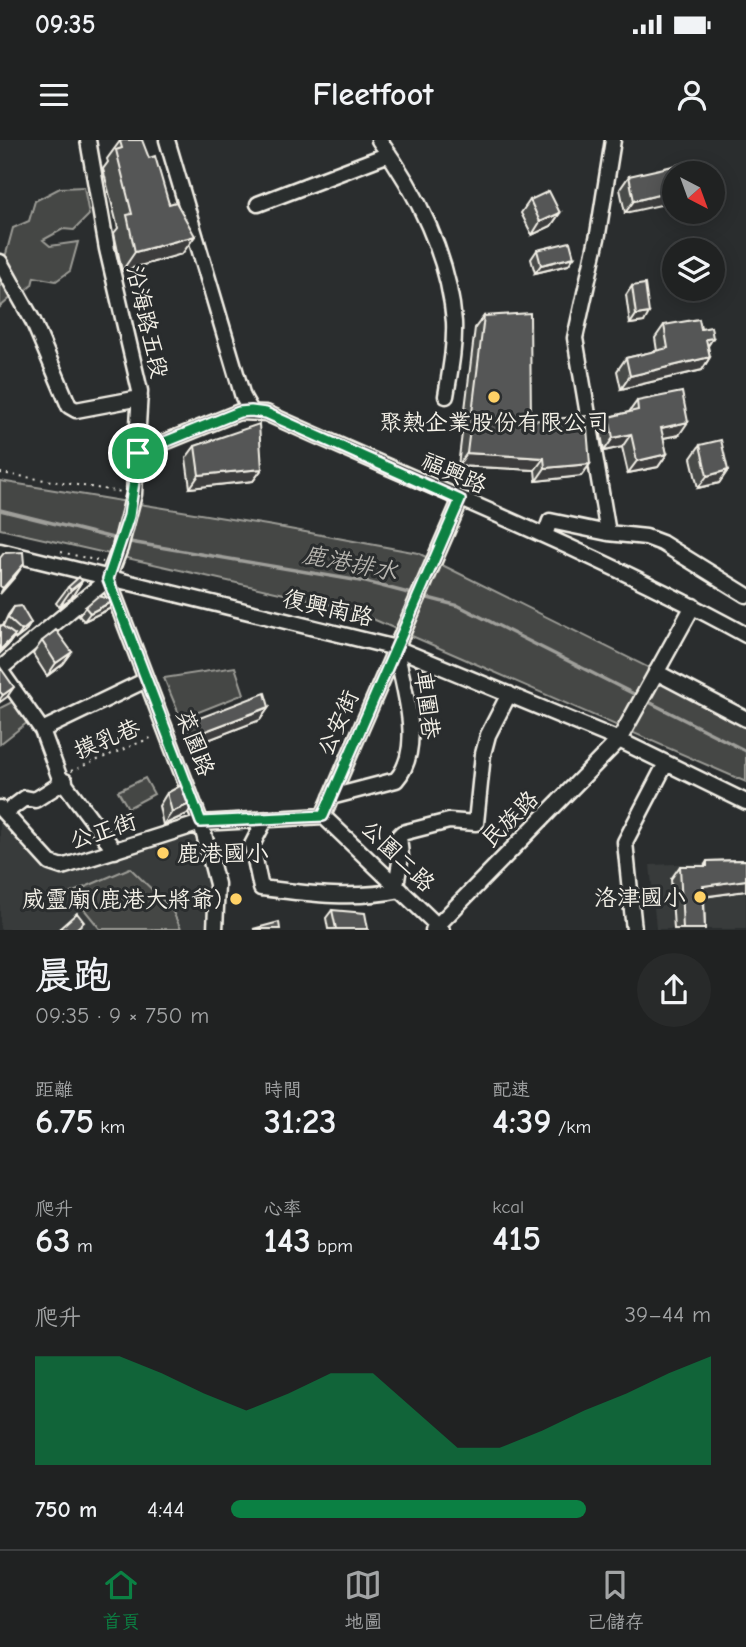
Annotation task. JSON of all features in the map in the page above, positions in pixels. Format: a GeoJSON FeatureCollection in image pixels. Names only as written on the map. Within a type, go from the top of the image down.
{"type":"FeatureCollection","features":[{"type":"Feature","properties":{"kind":"street","name":"沿海路五段"},"geometry":{"type":"LineString","coordinates":[[88,140],[107,249],[140,398],[134,494],[120,548],[108,579]]}},
{"type":"Feature","properties":{"kind":"street"},"geometry":{"type":"LineString","coordinates":[[138,453],[239,412],[251,411],[243,397],[167,140]]}},
{"type":"Feature","properties":{"kind":"street"},"geometry":{"type":"LineString","coordinates":[[379,140],[420,206],[446,273],[454,323],[446,396]]}},
{"type":"Feature","properties":{"kind":"street"},"geometry":{"type":"LineString","coordinates":[[608,533],[575,338],[596,247],[613,140]]}},
{"type":"Feature","properties":{"kind":"street"},"geometry":{"type":"LineString","coordinates":[[258,204],[389,154]]}},
{"type":"Feature","properties":{"kind":"street"},"geometry":{"type":"LineString","coordinates":[[0,262],[33,321],[69,406],[76,410],[140,398]]}},
{"type":"Feature","properties":{"kind":"street","name":"福興路"},"geometry":{"type":"LineString","coordinates":[[251,411],[266,413],[545,535],[693,606],[746,635]]}},
{"type":"Feature","properties":{"kind":"street","name":"公安街"},"geometry":{"type":"LineString","coordinates":[[323,816],[460,500]]}},
{"type":"Feature","properties":{"kind":"street"},"geometry":{"type":"LineString","coordinates":[[545,535],[551,522],[646,537],[662,543],[746,595]]}},
{"type":"Feature","properties":{"kind":"street","name":"復興南路"},"geometry":{"type":"LineString","coordinates":[[0,551],[396,648],[619,740],[665,765],[746,802]]}},
{"type":"Feature","properties":{"kind":"street"},"geometry":{"type":"LineString","coordinates":[[108,579],[0,669],[42,730],[62,779],[114,851]]}},
{"type":"Feature","properties":{"kind":"street","name":"菜園路"},"geometry":{"type":"LineString","coordinates":[[108,579],[201,822],[217,884],[215,929]]}},
{"type":"Feature","properties":{"kind":"street","name":"民族路"},"geometry":{"type":"LineString","coordinates":[[437,928],[619,740],[693,606]]}},
{"type":"Feature","properties":{"kind":"street","name":"車圍巷"},"geometry":{"type":"LineString","coordinates":[[331,797],[396,780],[402,775],[410,752],[410,733],[396,648]]}},
{"type":"Feature","properties":{"kind":"street"},"geometry":{"type":"LineString","coordinates":[[656,672],[746,719]]}},
{"type":"Feature","properties":{"kind":"street"},"geometry":{"type":"LineString","coordinates":[[42,730],[145,681]]}},
{"type":"Feature","properties":{"kind":"street"},"geometry":{"type":"LineString","coordinates":[[264,820],[252,845],[261,888],[324,896],[373,896],[399,888],[402,833],[449,821],[476,823],[483,754],[488,735],[509,694]]}},
{"type":"Feature","properties":{"kind":"street"},"geometry":{"type":"LineString","coordinates":[[634,929],[625,842],[665,765]]}},
{"type":"Feature","properties":{"kind":"street"},"geometry":{"type":"LineString","coordinates":[[2,811],[25,798],[35,800],[62,779]]}},
{"type":"Feature","properties":{"kind":"street","name":"公正街"},"geometry":{"type":"LineString","coordinates":[[2,811],[50,863],[62,867],[201,822],[323,816]]}},
{"type":"Feature","properties":{"kind":"street","name":"公園二路"},"geometry":{"type":"LineString","coordinates":[[323,816],[437,928]]}},
{"type":"Feature","properties":{"kind":"path"},"geometry":{"type":"LineString","coordinates":[[0,473],[134,494]]}},
{"type":"Feature","properties":{"kind":"path","name":"摸乳巷"},"geometry":{"type":"LineString","coordinates":[[62,779],[167,732]]}},
{"type":"Feature","properties":{"kind":"shaded area"},"geometry":{"type":"Polygon","coordinates":[[[84,187],[89,215],[74,230],[63,229],[43,240],[50,246],[78,242],[70,271],[56,281],[34,277],[32,285],[17,298],[14,295],[0,307],[0,256],[6,254],[13,228],[29,221],[35,201],[60,188],[84,187]]]}},
{"type":"Feature","properties":{"kind":"shaded area"},"geometry":{"type":"Polygon","coordinates":[[[0,481],[418,553],[746,716],[746,782],[350,609],[0,529],[0,481]]]}},
{"type":"Feature","properties":{"kind":"shaded area"},"geometry":{"type":"Polygon","coordinates":[[[235,667],[244,694],[181,719],[164,678],[235,667]]]}},
{"type":"Feature","properties":{"kind":"shaded area"},"geometry":{"type":"Polygon","coordinates":[[[20,698],[28,722],[0,744],[0,708],[20,698]]]}},
{"type":"Feature","properties":{"kind":"shaded area"},"geometry":{"type":"Polygon","coordinates":[[[145,778],[154,794],[128,808],[118,791],[145,778]]]}},
{"type":"Feature","properties":{"kind":"shaded area","name":"鹿港國小"},"geometry":{"type":"Polygon","coordinates":[[[0,814],[58,875],[193,830],[211,889],[208,929],[0,929],[0,814]]]}},
{"type":"Feature","properties":{"kind":"shaded area","name":"洛津國小"},"geometry":{"type":"Polygon","coordinates":[[[746,861],[746,929],[656,929],[650,865],[746,861]]]}},
{"type":"Feature","properties":{"kind":"shaded area"},"geometry":{"type":"Polygon","coordinates":[[[130,868],[171,908],[181,929],[100,929],[71,893],[130,868]]]}},
{"type":"Feature","properties":{"kind":"building"},"geometry":{"type":"Polygon","coordinates":[[[142,140],[149,158],[155,156],[169,204],[176,202],[195,236],[135,252],[127,215],[132,214],[116,150],[122,148],[120,141],[142,140]]]}},
{"type":"Feature","properties":{"kind":"building"},"geometry":{"type":"Polygon","coordinates":[[[662,168],[662,194],[634,201],[629,176],[662,168]]]}},
{"type":"Feature","properties":{"kind":"building"},"geometry":{"type":"Polygon","coordinates":[[[549,191],[560,213],[540,222],[530,200],[549,191]]]}},
{"type":"Feature","properties":{"kind":"building"},"geometry":{"type":"Polygon","coordinates":[[[570,242],[574,257],[541,265],[537,250],[570,242]]]}},
{"type":"Feature","properties":{"kind":"building"},"geometry":{"type":"Polygon","coordinates":[[[645,284],[649,313],[636,315],[632,286],[645,284]]]}},
{"type":"Feature","properties":{"kind":"building"},"geometry":{"type":"Polygon","coordinates":[[[530,313],[531,421],[586,416],[590,464],[545,468],[544,458],[467,453],[484,316],[530,313]]]}},
{"type":"Feature","properties":{"kind":"building"},"geometry":{"type":"Polygon","coordinates":[[[699,319],[701,329],[711,327],[713,338],[706,339],[710,357],[630,376],[626,358],[668,348],[664,325],[699,319]]]}},
{"type":"Feature","properties":{"kind":"building"},"geometry":{"type":"Polygon","coordinates":[[[682,392],[688,422],[661,428],[667,454],[637,461],[631,434],[613,438],[609,417],[638,410],[637,401],[682,392]]]}},
{"type":"Feature","properties":{"kind":"building"},"geometry":{"type":"Polygon","coordinates":[[[259,424],[262,469],[199,475],[195,446],[259,424]]]}},
{"type":"Feature","properties":{"kind":"building"},"geometry":{"type":"Polygon","coordinates":[[[721,440],[728,470],[707,476],[700,445],[721,440]]]}},
{"type":"Feature","properties":{"kind":"building"},"geometry":{"type":"Polygon","coordinates":[[[23,552],[24,564],[3,588],[0,586],[0,558],[4,553],[23,552]]]}},
{"type":"Feature","properties":{"kind":"building"},"geometry":{"type":"Polygon","coordinates":[[[79,577],[82,581],[71,590],[68,587],[79,577]]]}},
{"type":"Feature","properties":{"kind":"building"},"geometry":{"type":"Polygon","coordinates":[[[98,596],[115,600],[90,613],[85,607],[98,596]]]}},
{"type":"Feature","properties":{"kind":"building"},"geometry":{"type":"Polygon","coordinates":[[[21,606],[31,623],[22,631],[8,618],[14,607],[21,606]]]}},
{"type":"Feature","properties":{"kind":"building"},"geometry":{"type":"Polygon","coordinates":[[[0,626],[15,635],[0,650],[0,626]]]}},
{"type":"Feature","properties":{"kind":"building"},"geometry":{"type":"Polygon","coordinates":[[[56,630],[72,652],[56,663],[42,641],[56,630]]]}},
{"type":"Feature","properties":{"kind":"building"},"geometry":{"type":"Polygon","coordinates":[[[0,667],[14,687],[3,695],[0,692],[0,667]]]}},
{"type":"Feature","properties":{"kind":"building"},"geometry":{"type":"Polygon","coordinates":[[[265,693],[269,707],[203,732],[197,719],[265,693]]]}},
{"type":"Feature","properties":{"kind":"building"},"geometry":{"type":"Polygon","coordinates":[[[189,781],[196,801],[172,812],[167,793],[189,781]]]}},
{"type":"Feature","properties":{"kind":"building"},"geometry":{"type":"Polygon","coordinates":[[[746,860],[746,880],[703,886],[705,929],[683,929],[680,866],[707,866],[707,861],[746,860]]]}},
{"type":"Feature","properties":{"kind":"building"},"geometry":{"type":"Polygon","coordinates":[[[332,910],[365,913],[368,929],[336,929],[332,910]]]}},
{"type":"Feature","properties":{"kind":"building"},"geometry":{"type":"Polygon","coordinates":[[[77,913],[84,922],[76,929],[59,929],[77,913]]]}},
{"type":"Feature","properties":{"kind":"building"},"geometry":{"type":"Polygon","coordinates":[[[279,922],[280,929],[253,929],[279,922]]]}},
{"type":"Feature","properties":{"kind":"waterway","name":"鹿港排水"},"geometry":{"type":"LineString","coordinates":[[0,510],[117,539]]}},
{"type":"Feature","properties":{"kind":"waterway","name":"鹿港排水"},"geometry":{"type":"LineString","coordinates":[[124,541],[366,582],[416,595]]}},
{"type":"Feature","properties":{"kind":"waterway","name":"鹿港排水"},"geometry":{"type":"LineString","coordinates":[[424,597],[459,606],[638,696]]}},
{"type":"Feature","properties":{"kind":"waterway","name":"鹿港排水"},"geometry":{"type":"LineString","coordinates":[[645,700],[746,751]]}},
{"type":"Feature","properties":{"kind":"place","name":"聚熱企業股份有限公司"},"geometry":{"type":"Point","coordinates":[494,397]}},
{"type":"Feature","properties":{"kind":"place","name":"鹿港國小"},"geometry":{"type":"Point","coordinates":[163,853]}},
{"type":"Feature","properties":{"kind":"place","name":"洛津國小"},"geometry":{"type":"Point","coordinates":[700,897]}},
{"type":"Feature","properties":{"kind":"place","name":"威靈廟(鹿港大將爺)"},"geometry":{"type":"Point","coordinates":[236,899]}},
{"type":"Feature","properties":{"kind":"route"},"geometry":{"type":"LineString","coordinates":[[239,412],[266,413],[460,500],[323,816],[201,822],[108,579],[129,516],[138,453],[239,412]]}}]}
